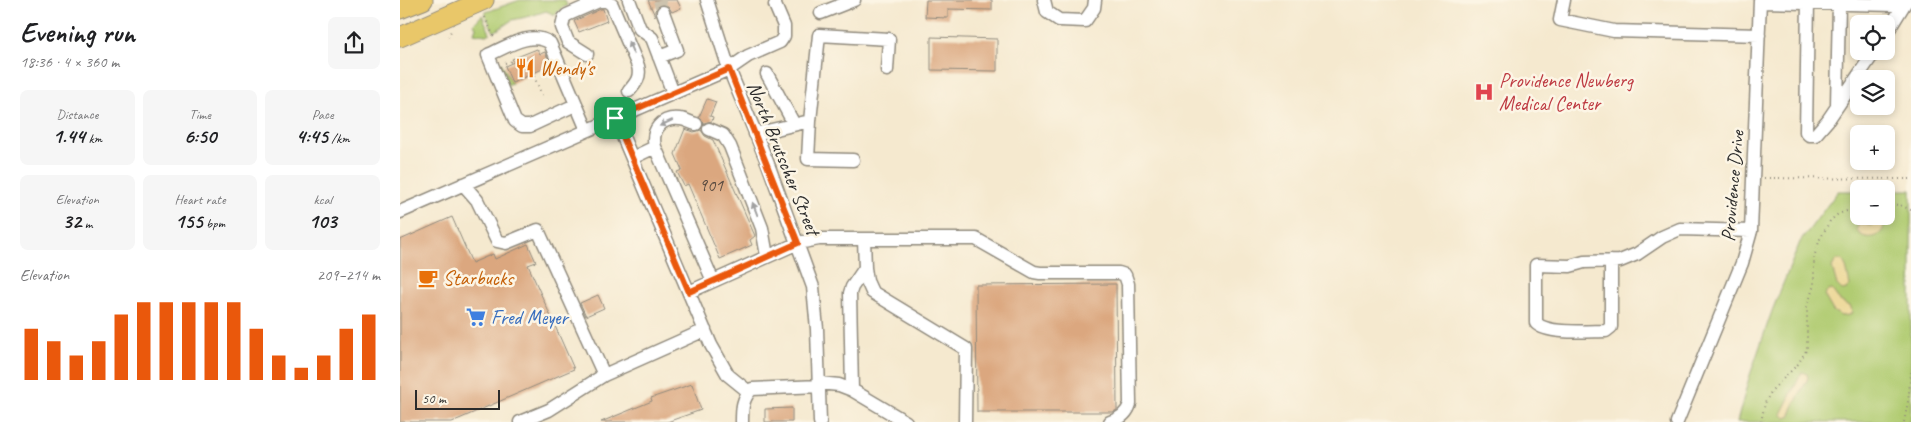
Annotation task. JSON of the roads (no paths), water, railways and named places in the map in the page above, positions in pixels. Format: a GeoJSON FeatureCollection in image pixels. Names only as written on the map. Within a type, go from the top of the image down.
{"type":"FeatureCollection","features":[{"type":"Feature","properties":{"kind":"highway"},"geometry":{"type":"LineString","coordinates":[[400,9],[423,0]]}},
{"type":"Feature","properties":{"kind":"highway"},"geometry":{"type":"LineString","coordinates":[[400,37],[484,6]]}},
{"type":"Feature","properties":{"kind":"street"},"geometry":{"type":"LineString","coordinates":[[629,0],[640,29],[652,38],[673,93]]}},
{"type":"Feature","properties":{"kind":"street","name":"North Brutscher Street"},"geometry":{"type":"LineString","coordinates":[[707,0],[729,69],[809,273],[816,305],[820,422]]}},
{"type":"Feature","properties":{"kind":"street"},"geometry":{"type":"LineString","coordinates":[[821,13],[854,0]]}},
{"type":"Feature","properties":{"kind":"street"},"geometry":{"type":"LineString","coordinates":[[1044,0],[1047,12],[1059,20],[1085,21],[1094,8],[1095,0]]}},
{"type":"Feature","properties":{"kind":"street"},"geometry":{"type":"LineString","coordinates":[[1564,0],[1560,20],[1614,31],[1759,35]]}},
{"type":"Feature","properties":{"kind":"street"},"geometry":{"type":"LineString","coordinates":[[587,54],[568,42],[562,22],[567,15],[599,1],[606,1],[612,5],[638,66],[639,76],[629,91]]}},
{"type":"Feature","properties":{"kind":"street"},"geometry":{"type":"LineString","coordinates":[[1760,1],[1894,5],[1906,2]]}},
{"type":"Feature","properties":{"kind":"street","name":"Providence Drive"},"geometry":{"type":"LineString","coordinates":[[1677,422],[1742,263],[1751,232],[1760,1]]}},
{"type":"Feature","properties":{"kind":"street"},"geometry":{"type":"LineString","coordinates":[[1808,1],[1806,132],[1809,135],[1815,135],[1869,60]]}},
{"type":"Feature","properties":{"kind":"street"},"geometry":{"type":"LineString","coordinates":[[1895,20],[1906,2]]}},
{"type":"Feature","properties":{"kind":"street"},"geometry":{"type":"LineString","coordinates":[[1837,106],[1839,3]]}},
{"type":"Feature","properties":{"kind":"street"},"geometry":{"type":"LineString","coordinates":[[400,212],[729,69],[748,56],[780,42],[784,36],[784,26],[775,5]]}},
{"type":"Feature","properties":{"kind":"street"},"geometry":{"type":"LineString","coordinates":[[659,57],[677,50],[663,12]]}},
{"type":"Feature","properties":{"kind":"street"},"geometry":{"type":"LineString","coordinates":[[853,160],[808,159],[819,35],[889,38],[887,70]]}},
{"type":"Feature","properties":{"kind":"street"},"geometry":{"type":"LineString","coordinates":[[575,102],[526,126],[515,121],[497,62],[488,55],[531,38],[544,38],[550,43],[565,74],[587,130]]}},
{"type":"Feature","properties":{"kind":"street"},"geometry":{"type":"LineString","coordinates":[[767,74],[794,124]]}},
{"type":"Feature","properties":{"kind":"street"},"geometry":{"type":"LineString","coordinates":[[615,118],[721,365],[728,375],[748,392]]}},
{"type":"Feature","properties":{"kind":"street"},"geometry":{"type":"LineString","coordinates":[[696,124],[681,119],[672,119],[662,124],[654,132],[653,138],[655,147],[713,280]]}},
{"type":"Feature","properties":{"kind":"street"},"geometry":{"type":"LineString","coordinates":[[755,134],[810,121]]}},
{"type":"Feature","properties":{"kind":"street"},"geometry":{"type":"LineString","coordinates":[[708,129],[723,135],[730,146],[762,228],[767,256]]}},
{"type":"Feature","properties":{"kind":"street"},"geometry":{"type":"LineString","coordinates":[[632,158],[655,147]]}},
{"type":"Feature","properties":{"kind":"street"},"geometry":{"type":"LineString","coordinates":[[463,184],[477,200],[497,241],[506,243],[538,230],[604,375]]}},
{"type":"Feature","properties":{"kind":"street"},"geometry":{"type":"LineString","coordinates":[[1611,261],[1611,327],[1606,331],[1554,330],[1541,328],[1536,323],[1536,265],[1570,266],[1584,262],[1620,260],[1637,254],[1662,237],[1680,229],[1751,232]]}},
{"type":"Feature","properties":{"kind":"street"},"geometry":{"type":"LineString","coordinates":[[689,292],[798,243],[819,239],[976,239],[1034,272],[1119,273],[1125,276],[1128,284],[1130,404],[1124,414],[1117,420],[1110,422]]}},
{"type":"Feature","properties":{"kind":"street"},"geometry":{"type":"LineString","coordinates":[[864,239],[865,268],[867,281],[872,292],[966,349],[965,422]]}},
{"type":"Feature","properties":{"kind":"street"},"geometry":{"type":"LineString","coordinates":[[852,390],[850,293],[865,268]]}},
{"type":"Feature","properties":{"kind":"street"},"geometry":{"type":"LineString","coordinates":[[520,422],[549,410],[604,375],[705,330]]}},
{"type":"Feature","properties":{"kind":"street"},"geometry":{"type":"LineString","coordinates":[[742,422],[742,408],[745,395],[752,388],[839,385],[852,390],[906,422]]}},
{"type":"Feature","properties":{"kind":"tunnel"},"geometry":{"type":"LineString","coordinates":[[659,0],[663,12]]}},
{"type":"Feature","properties":{"kind":"place","name":"Wendy's"},"geometry":{"type":"Point","coordinates":[525,68]}},
{"type":"Feature","properties":{"kind":"place","name":"Providence Newberg Medical Center"},"geometry":{"type":"Point","coordinates":[1484,92]}},
{"type":"Feature","properties":{"kind":"place","name":"Starbucks"},"geometry":{"type":"Point","coordinates":[428,278]}},
{"type":"Feature","properties":{"kind":"place","name":"Fred Meyer"},"geometry":{"type":"Point","coordinates":[476,317]}}]}
